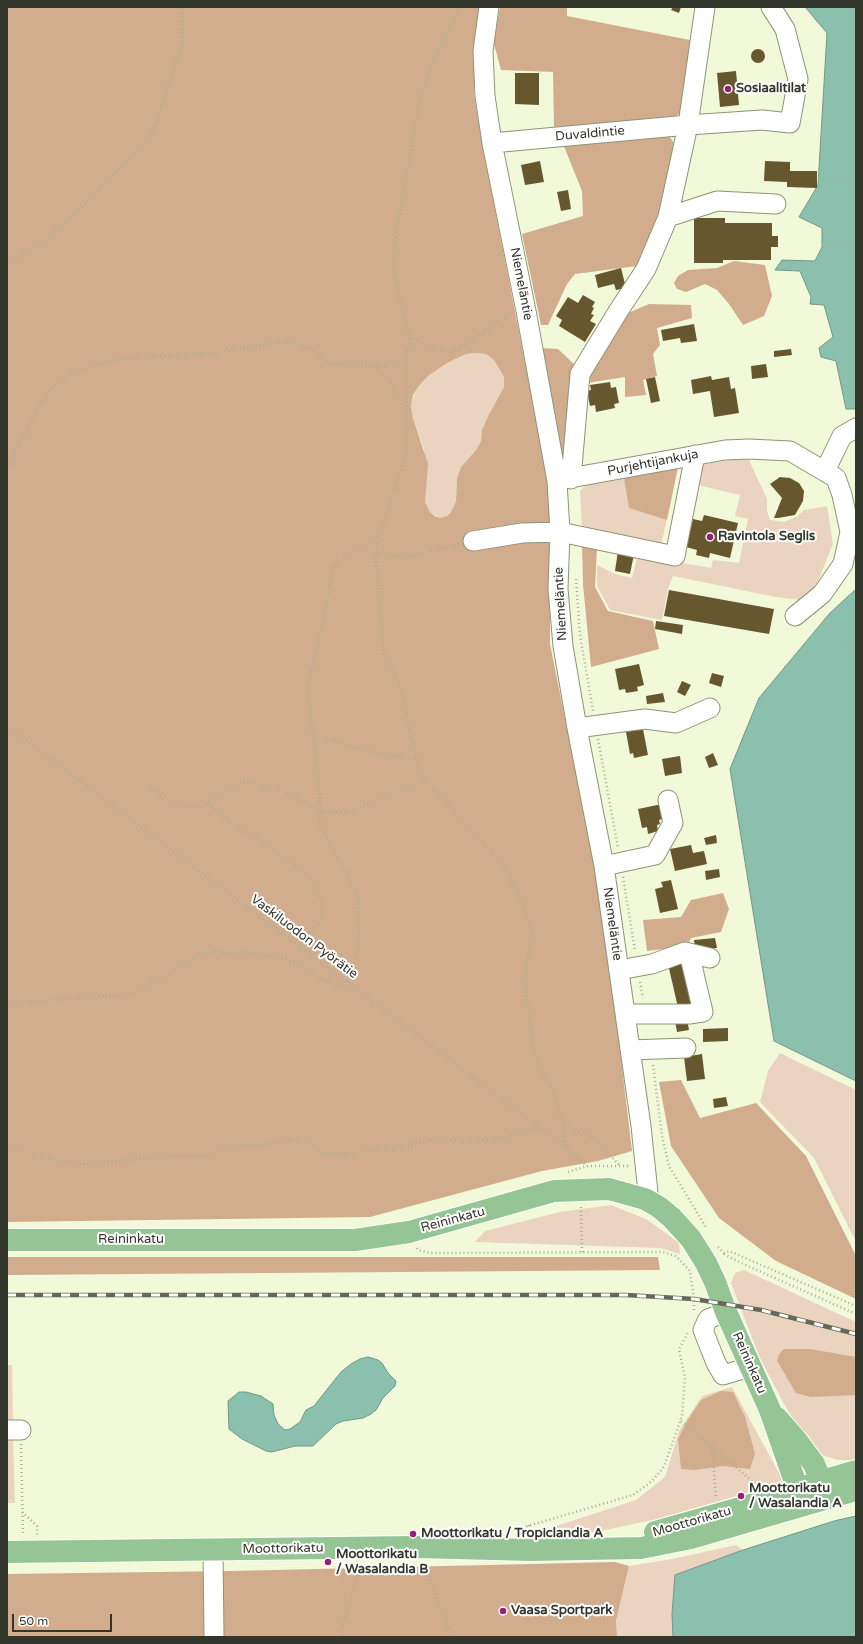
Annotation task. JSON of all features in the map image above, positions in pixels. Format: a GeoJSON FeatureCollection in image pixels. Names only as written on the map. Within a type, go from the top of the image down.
{"type":"FeatureCollection","features":[{"type":"Feature","properties":{"kind":"main road","name":"Reininkatu"},"geometry":{"type":"LineString","coordinates":[[7,1240],[355,1240],[409,1232],[554,1191],[609,1188],[659,1207],[672,1218],[691,1239],[707,1263],[726,1312],[770,1410],[800,1497]]}},
{"type":"Feature","properties":{"kind":"main road","name":"Reininkatu"},"geometry":{"type":"LineString","coordinates":[[770,1410],[814,1464],[824,1489]]}},
{"type":"Feature","properties":{"kind":"main road"},"geometry":{"type":"LineString","coordinates":[[800,1497],[824,1489],[856,1471]]}},
{"type":"Feature","properties":{"kind":"main road"},"geometry":{"type":"LineString","coordinates":[[824,1489],[856,1490]]}},
{"type":"Feature","properties":{"kind":"main road","name":"Moottorikatu"},"geometry":{"type":"LineString","coordinates":[[584,1549],[646,1535],[768,1500],[800,1497]]}},
{"type":"Feature","properties":{"kind":"main road","name":"Moottorikatu"},"geometry":{"type":"LineString","coordinates":[[22,1547],[213,1550],[641,1548],[691,1538],[800,1497]]}},
{"type":"Feature","properties":{"kind":"street","name":"Niemeläntie"},"geometry":{"type":"LineString","coordinates":[[489,7],[483,51],[485,96],[492,143],[526,311],[564,480],[558,589],[563,646],[586,727],[612,864],[618,970],[630,1050],[649,1202]]}},
{"type":"Feature","properties":{"kind":"street"},"geometry":{"type":"LineString","coordinates":[[564,480],[580,374],[646,269],[668,217],[688,125],[705,7]]}},
{"type":"Feature","properties":{"kind":"street","name":"Duvaldintie"},"geometry":{"type":"LineString","coordinates":[[492,143],[688,125],[762,120],[790,123],[798,79],[785,29],[771,7]]}},
{"type":"Feature","properties":{"kind":"street"},"geometry":{"type":"LineString","coordinates":[[668,217],[717,201],[776,204]]}},
{"type":"Feature","properties":{"kind":"street"},"geometry":{"type":"LineString","coordinates":[[825,471],[842,436],[856,428]]}},
{"type":"Feature","properties":{"kind":"street","name":"Purjehtijankuja"},"geometry":{"type":"LineString","coordinates":[[564,480],[725,450],[749,449],[790,451],[836,478],[853,532]]}},
{"type":"Feature","properties":{"kind":"street"},"geometry":{"type":"LineString","coordinates":[[473,541],[522,532],[560,532],[675,556],[695,455]]}},
{"type":"Feature","properties":{"kind":"street"},"geometry":{"type":"LineString","coordinates":[[795,616],[822,594],[843,564],[853,532]]}},
{"type":"Feature","properties":{"kind":"street"},"geometry":{"type":"LineString","coordinates":[[586,727],[645,720],[676,723],[710,708]]}},
{"type":"Feature","properties":{"kind":"street"},"geometry":{"type":"LineString","coordinates":[[612,864],[655,855],[673,823],[668,800]]}},
{"type":"Feature","properties":{"kind":"street"},"geometry":{"type":"LineString","coordinates":[[618,970],[652,964],[685,952],[710,958]]}},
{"type":"Feature","properties":{"kind":"street"},"geometry":{"type":"LineString","coordinates":[[624,1014],[689,1014],[703,1012],[689,953]]}},
{"type":"Feature","properties":{"kind":"street"},"geometry":{"type":"LineString","coordinates":[[630,1050],[686,1048]]}},
{"type":"Feature","properties":{"kind":"street"},"geometry":{"type":"LineString","coordinates":[[726,1312],[708,1318],[703,1330],[716,1363],[723,1375],[750,1367]]}},
{"type":"Feature","properties":{"kind":"street"},"geometry":{"type":"LineString","coordinates":[[213,1550],[214,1637]]}},
{"type":"Feature","properties":{"kind":"path"},"geometry":{"type":"LineString","coordinates":[[7,266],[19,256],[43,244],[151,138],[183,44],[182,7]]}},
{"type":"Feature","properties":{"kind":"path"},"geometry":{"type":"LineString","coordinates":[[458,7],[456,15],[435,58],[420,98],[396,234],[393,267],[410,338],[406,354],[407,450],[375,553],[384,653],[402,691],[418,771],[508,871],[532,928],[525,984],[533,1050],[556,1100],[564,1125],[564,1144]]}},
{"type":"Feature","properties":{"kind":"path"},"geometry":{"type":"LineString","coordinates":[[818,179],[856,181]]}},
{"type":"Feature","properties":{"kind":"path"},"geometry":{"type":"LineString","coordinates":[[822,245],[856,243]]}},
{"type":"Feature","properties":{"kind":"path"},"geometry":{"type":"LineString","coordinates":[[410,338],[451,353],[472,340],[500,319],[526,311]]}},
{"type":"Feature","properties":{"kind":"path"},"geometry":{"type":"LineString","coordinates":[[7,468],[47,392],[71,373],[110,360],[220,352],[285,341],[311,349],[331,364],[377,367],[399,362],[406,354]]}},
{"type":"Feature","properties":{"kind":"path"},"geometry":{"type":"LineString","coordinates":[[377,367],[392,384],[406,412]]}},
{"type":"Feature","properties":{"kind":"path"},"geometry":{"type":"LineString","coordinates":[[7,1006],[15,1003],[133,994],[169,974],[183,962],[209,951],[229,953],[249,952],[280,958],[294,962],[321,979],[342,987],[350,984],[360,942],[357,894],[345,870],[319,826],[320,792],[307,685],[321,631],[334,565],[380,533]]}},
{"type":"Feature","properties":{"kind":"path"},"geometry":{"type":"LineString","coordinates":[[375,553],[407,557],[473,541]]}},
{"type":"Feature","properties":{"kind":"path"},"geometry":{"type":"LineString","coordinates":[[575,573],[586,727],[612,864],[638,967],[646,1014]]}},
{"type":"Feature","properties":{"kind":"path"},"geometry":{"type":"LineString","coordinates":[[823,622],[856,656]]}},
{"type":"Feature","properties":{"kind":"path","name":"Vaskiluodon Pyörätie"},"geometry":{"type":"LineString","coordinates":[[7,726],[540,1128],[564,1144],[587,1166]]}},
{"type":"Feature","properties":{"kind":"path"},"geometry":{"type":"LineString","coordinates":[[315,744],[332,740],[363,750],[416,760]]}},
{"type":"Feature","properties":{"kind":"path"},"geometry":{"type":"LineString","coordinates":[[148,785],[167,801],[186,806],[201,806],[236,785],[251,782],[274,788],[297,797],[319,811],[347,813],[425,779]]}},
{"type":"Feature","properties":{"kind":"path"},"geometry":{"type":"LineString","coordinates":[[208,803],[224,818],[269,846],[311,878],[320,897],[322,913],[319,922],[299,946]]}},
{"type":"Feature","properties":{"kind":"path"},"geometry":{"type":"LineString","coordinates":[[651,1050],[662,1136],[669,1166],[711,1235]]}},
{"type":"Feature","properties":{"kind":"path"},"geometry":{"type":"LineString","coordinates":[[564,1125],[594,1138],[620,1166]]}},
{"type":"Feature","properties":{"kind":"path"},"geometry":{"type":"LineString","coordinates":[[7,1143],[24,1152],[50,1159],[81,1164],[161,1157],[210,1156],[225,1147],[270,1144],[291,1140],[297,1140],[312,1145],[321,1153],[344,1154],[396,1148],[437,1138],[469,1142],[507,1137],[519,1132],[540,1128]]}},
{"type":"Feature","properties":{"kind":"path"},"geometry":{"type":"LineString","coordinates":[[565,1173],[587,1166],[645,1166]]}},
{"type":"Feature","properties":{"kind":"path"},"geometry":{"type":"LineString","coordinates":[[580,1190],[582,1252]]}},
{"type":"Feature","properties":{"kind":"path"},"geometry":{"type":"LineString","coordinates":[[409,1232],[418,1250],[431,1253],[663,1252],[707,1263],[741,1263],[856,1314]]}},
{"type":"Feature","properties":{"kind":"path"},"geometry":{"type":"LineString","coordinates":[[694,1315],[694,1299],[714,1241]]}},
{"type":"Feature","properties":{"kind":"path"},"geometry":{"type":"LineString","coordinates":[[707,1263],[729,1251],[856,1306]]}},
{"type":"Feature","properties":{"kind":"path"},"geometry":{"type":"LineString","coordinates":[[530,1525],[633,1495],[652,1481],[664,1467],[682,1416],[685,1378],[679,1348],[690,1330]]}},
{"type":"Feature","properties":{"kind":"path"},"geometry":{"type":"LineString","coordinates":[[680,1420],[766,1493],[768,1500]]}},
{"type":"Feature","properties":{"kind":"path"},"geometry":{"type":"LineString","coordinates":[[14,1430],[22,1512],[22,1547]]}},
{"type":"Feature","properties":{"kind":"path"},"geometry":{"type":"LineString","coordinates":[[712,1446],[716,1499],[722,1498]]}},
{"type":"Feature","properties":{"kind":"path"},"geometry":{"type":"LineString","coordinates":[[22,1512],[37,1526],[22,1547]]}},
{"type":"Feature","properties":{"kind":"path"},"geometry":{"type":"LineString","coordinates":[[340,1637],[361,1562]]}},
{"type":"Feature","properties":{"kind":"path"},"geometry":{"type":"LineString","coordinates":[[425,1562],[452,1637]]}},
{"type":"Feature","properties":{"kind":"shaded area"},"geometry":{"type":"Polygon","coordinates":[[[7,7],[480,7],[474,47],[474,94],[482,143],[550,490],[550,644],[603,908],[632,1151],[598,1161],[542,1171],[370,1217],[7,1222],[7,7]],[[466,354],[447,363],[428,376],[413,395],[411,406],[413,418],[428,464],[425,502],[430,512],[440,518],[447,516],[451,512],[456,501],[457,478],[461,467],[476,450],[481,441],[482,430],[504,387],[504,377],[494,360],[486,354],[466,354]]]}},
{"type":"Feature","properties":{"kind":"shaded area"},"geometry":{"type":"Polygon","coordinates":[[[500,7],[567,7],[567,16],[690,40],[684,109],[673,119],[554,127],[553,72],[501,70],[494,44],[500,7]]]}},
{"type":"Feature","properties":{"kind":"shaded area"},"geometry":{"type":"Polygon","coordinates":[[[664,135],[670,137],[675,145],[654,239],[637,266],[575,274],[567,284],[548,325],[541,325],[522,234],[583,216],[582,191],[563,144],[664,135]]]}},
{"type":"Feature","properties":{"kind":"shaded area"},"geometry":{"type":"Polygon","coordinates":[[[734,261],[765,265],[772,296],[764,316],[743,325],[729,304],[717,290],[705,284],[686,292],[677,289],[674,283],[678,276],[688,270],[717,268],[734,261]]]}},
{"type":"Feature","properties":{"kind":"shaded area"},"geometry":{"type":"Polygon","coordinates":[[[649,304],[691,305],[692,318],[657,328],[660,345],[653,354],[657,376],[643,380],[646,395],[625,397],[625,377],[587,383],[589,369],[628,313],[649,304]]]}},
{"type":"Feature","properties":{"kind":"shaded area"},"geometry":{"type":"Polygon","coordinates":[[[542,348],[558,349],[576,366],[569,452],[562,460],[542,348]]]}},
{"type":"Feature","properties":{"kind":"shaded area"},"geometry":{"type":"Polygon","coordinates":[[[466,354],[486,354],[494,360],[504,377],[504,387],[482,430],[481,441],[476,450],[461,467],[457,478],[456,501],[451,512],[447,516],[440,518],[430,512],[425,502],[424,449],[413,418],[411,406],[414,395],[419,386],[428,376],[447,363],[466,354]]]}},
{"type":"Feature","properties":{"kind":"shaded area"},"geometry":{"type":"Polygon","coordinates":[[[741,458],[749,460],[767,499],[767,510],[770,520],[784,522],[798,516],[804,510],[827,506],[833,544],[818,581],[810,595],[802,600],[776,597],[673,576],[668,589],[662,620],[610,610],[597,586],[597,565],[615,574],[632,578],[638,555],[711,568],[713,560],[739,563],[748,519],[735,516],[740,495],[701,486],[696,475],[702,465],[741,458]]]}},
{"type":"Feature","properties":{"kind":"shaded area"},"geometry":{"type":"Polygon","coordinates":[[[678,467],[661,546],[582,529],[580,491],[586,485],[678,467]]]}},
{"type":"Feature","properties":{"kind":"shaded area"},"geometry":{"type":"Polygon","coordinates":[[[678,467],[667,520],[629,508],[624,478],[678,467]]]}},
{"type":"Feature","properties":{"kind":"shaded area"},"geometry":{"type":"Polygon","coordinates":[[[582,545],[597,548],[595,587],[608,611],[653,621],[659,649],[591,667],[583,584],[582,545]]]}},
{"type":"Feature","properties":{"kind":"shaded area"},"geometry":{"type":"Polygon","coordinates":[[[723,893],[729,909],[721,932],[691,938],[687,946],[647,951],[643,920],[681,917],[691,900],[723,893]]]}},
{"type":"Feature","properties":{"kind":"shaded area"},"geometry":{"type":"Polygon","coordinates":[[[780,1053],[856,1090],[856,1242],[814,1158],[760,1102],[768,1071],[780,1053]]]}},
{"type":"Feature","properties":{"kind":"shaded area"},"geometry":{"type":"Polygon","coordinates":[[[681,1080],[700,1118],[756,1103],[806,1156],[856,1256],[856,1299],[776,1261],[719,1218],[671,1146],[659,1082],[681,1080]]]}},
{"type":"Feature","properties":{"kind":"shaded area"},"geometry":{"type":"Polygon","coordinates":[[[611,1205],[648,1220],[679,1243],[680,1254],[661,1248],[475,1242],[485,1231],[560,1212],[611,1205]]]}},
{"type":"Feature","properties":{"kind":"shaded area"},"geometry":{"type":"Polygon","coordinates":[[[7,1257],[658,1257],[660,1270],[7,1275],[7,1257]]]}},
{"type":"Feature","properties":{"kind":"shaded area"},"geometry":{"type":"Polygon","coordinates":[[[744,1270],[856,1322],[856,1460],[837,1460],[822,1455],[807,1443],[784,1404],[759,1356],[731,1283],[735,1273],[744,1270]]]}},
{"type":"Feature","properties":{"kind":"shaded area"},"geometry":{"type":"Polygon","coordinates":[[[784,1349],[810,1349],[856,1357],[856,1395],[811,1397],[796,1393],[777,1361],[779,1354],[784,1349]]]}},
{"type":"Feature","properties":{"kind":"shaded area"},"geometry":{"type":"Polygon","coordinates":[[[7,1365],[12,1365],[13,1420],[7,1421],[7,1365]]]}},
{"type":"Feature","properties":{"kind":"shaded area"},"geometry":{"type":"Polygon","coordinates":[[[732,1387],[784,1482],[658,1519],[595,1532],[545,1533],[544,1530],[636,1500],[665,1477],[679,1431],[702,1396],[732,1387]]]}},
{"type":"Feature","properties":{"kind":"shaded area"},"geometry":{"type":"Polygon","coordinates":[[[721,1391],[733,1392],[745,1417],[755,1454],[750,1469],[723,1466],[695,1470],[681,1469],[678,1439],[687,1421],[701,1400],[721,1391]]]}},
{"type":"Feature","properties":{"kind":"shaded area"},"geometry":{"type":"Polygon","coordinates":[[[7,1438],[13,1438],[15,1503],[7,1503],[7,1438]]]}},
{"type":"Feature","properties":{"kind":"shaded area"},"geometry":{"type":"Polygon","coordinates":[[[736,1545],[743,1550],[800,1637],[617,1637],[616,1621],[629,1566],[672,1559],[736,1545]]]}},
{"type":"Feature","properties":{"kind":"shaded area"},"geometry":{"type":"Polygon","coordinates":[[[615,1562],[629,1566],[616,1621],[617,1637],[7,1637],[7,1574],[231,1571],[615,1562]]]}},
{"type":"Feature","properties":{"kind":"water"},"geometry":{"type":"Polygon","coordinates":[[[805,7],[856,7],[856,409],[846,409],[836,361],[821,357],[819,348],[833,337],[824,305],[810,304],[811,297],[800,271],[775,270],[782,260],[815,261],[822,247],[822,228],[799,217],[818,185],[827,33],[805,7]]]}},
{"type":"Feature","properties":{"kind":"water"},"geometry":{"type":"Polygon","coordinates":[[[856,589],[856,1081],[774,1041],[730,769],[759,698],[830,613],[856,589]]]}},
{"type":"Feature","properties":{"kind":"water"},"geometry":{"type":"Polygon","coordinates":[[[368,1357],[382,1363],[388,1373],[396,1381],[395,1386],[383,1398],[376,1410],[371,1414],[363,1418],[343,1421],[336,1424],[313,1446],[295,1446],[272,1452],[266,1451],[242,1439],[229,1429],[228,1401],[239,1392],[246,1392],[261,1396],[273,1404],[274,1415],[278,1424],[285,1430],[290,1429],[300,1422],[306,1410],[314,1406],[341,1372],[360,1359],[368,1357]]]}},
{"type":"Feature","properties":{"kind":"water"},"geometry":{"type":"Polygon","coordinates":[[[856,1516],[856,1637],[673,1637],[672,1614],[675,1575],[743,1550],[834,1521],[856,1516]]]}},
{"type":"Feature","properties":{"kind":"building"},"geometry":{"type":"Polygon","coordinates":[[[673,7],[681,7],[679,13],[671,10],[673,7]]]}},
{"type":"Feature","properties":{"kind":"building"},"geometry":{"type":"Polygon","coordinates":[[[755,49],[761,49],[765,53],[765,59],[761,63],[755,63],[751,59],[751,53],[755,49]]]}},
{"type":"Feature","properties":{"kind":"building","name":"Sosiaalitilat"},"geometry":{"type":"Polygon","coordinates":[[[736,71],[739,105],[720,107],[717,73],[736,71]]]}},
{"type":"Feature","properties":{"kind":"building"},"geometry":{"type":"Polygon","coordinates":[[[515,73],[539,73],[539,105],[515,104],[515,73]]]}},
{"type":"Feature","properties":{"kind":"building"},"geometry":{"type":"Polygon","coordinates":[[[540,161],[544,182],[525,185],[521,165],[540,161]]]}},
{"type":"Feature","properties":{"kind":"building"},"geometry":{"type":"Polygon","coordinates":[[[765,161],[790,162],[790,171],[817,171],[817,188],[787,187],[787,182],[764,181],[765,161]]]}},
{"type":"Feature","properties":{"kind":"building"},"geometry":{"type":"Polygon","coordinates":[[[568,190],[571,209],[561,211],[557,192],[568,190]]]}},
{"type":"Feature","properties":{"kind":"building"},"geometry":{"type":"Polygon","coordinates":[[[694,218],[725,218],[725,223],[772,223],[772,236],[778,236],[778,247],[771,247],[771,260],[723,260],[723,263],[694,263],[694,218]]]}},
{"type":"Feature","properties":{"kind":"building"},"geometry":{"type":"Polygon","coordinates":[[[621,268],[626,288],[616,290],[614,284],[598,288],[595,275],[621,268]]]}},
{"type":"Feature","properties":{"kind":"building"},"geometry":{"type":"Polygon","coordinates":[[[583,295],[595,302],[592,307],[594,308],[591,314],[594,315],[590,321],[596,324],[585,342],[559,326],[562,320],[556,316],[568,297],[578,303],[583,295]]]}},
{"type":"Feature","properties":{"kind":"building"},"geometry":{"type":"Polygon","coordinates":[[[694,324],[697,341],[681,343],[680,338],[663,341],[661,330],[694,324]]]}},
{"type":"Feature","properties":{"kind":"building"},"geometry":{"type":"Polygon","coordinates":[[[791,349],[792,355],[774,357],[774,351],[791,349]]]}},
{"type":"Feature","properties":{"kind":"building"},"geometry":{"type":"Polygon","coordinates":[[[766,364],[768,377],[752,379],[751,366],[766,364]]]}},
{"type":"Feature","properties":{"kind":"building"},"geometry":{"type":"Polygon","coordinates":[[[711,376],[712,380],[729,377],[731,389],[735,388],[739,413],[714,417],[710,391],[693,394],[691,380],[711,376]]]}},
{"type":"Feature","properties":{"kind":"building"},"geometry":{"type":"Polygon","coordinates":[[[655,377],[660,401],[651,403],[646,379],[655,377]]]}},
{"type":"Feature","properties":{"kind":"building"},"geometry":{"type":"Polygon","coordinates":[[[610,382],[611,388],[616,387],[619,403],[614,404],[615,408],[596,412],[595,405],[590,406],[587,391],[591,390],[590,385],[610,382]]]}},
{"type":"Feature","properties":{"kind":"building"},"geometry":{"type":"Polygon","coordinates":[[[780,477],[790,478],[799,483],[804,491],[803,501],[795,515],[774,518],[782,498],[770,484],[780,477]]]}},
{"type":"Feature","properties":{"kind":"building"},"geometry":{"type":"Polygon","coordinates":[[[704,515],[738,523],[730,558],[710,553],[709,558],[696,555],[697,550],[686,547],[693,519],[702,521],[704,515]]]}},
{"type":"Feature","properties":{"kind":"building"},"geometry":{"type":"Polygon","coordinates":[[[618,551],[634,554],[630,574],[615,571],[618,551]]]}},
{"type":"Feature","properties":{"kind":"building"},"geometry":{"type":"Polygon","coordinates":[[[669,590],[774,609],[769,634],[664,616],[669,590]]]}},
{"type":"Feature","properties":{"kind":"building"},"geometry":{"type":"Polygon","coordinates":[[[656,621],[683,625],[682,634],[655,629],[656,621]]]}},
{"type":"Feature","properties":{"kind":"building"},"geometry":{"type":"Polygon","coordinates":[[[639,664],[644,685],[637,687],[638,691],[626,693],[625,689],[619,690],[615,669],[639,664]]]}},
{"type":"Feature","properties":{"kind":"building"},"geometry":{"type":"Polygon","coordinates":[[[712,673],[724,676],[721,687],[709,683],[712,673]]]}},
{"type":"Feature","properties":{"kind":"building"},"geometry":{"type":"Polygon","coordinates":[[[682,681],[691,685],[685,696],[677,692],[682,681]]]}},
{"type":"Feature","properties":{"kind":"building"},"geometry":{"type":"Polygon","coordinates":[[[663,693],[665,702],[647,704],[646,696],[663,693]]]}},
{"type":"Feature","properties":{"kind":"building"},"geometry":{"type":"Polygon","coordinates":[[[643,729],[648,755],[634,758],[633,753],[630,754],[626,732],[643,729]]]}},
{"type":"Feature","properties":{"kind":"building"},"geometry":{"type":"Polygon","coordinates":[[[713,753],[718,765],[709,768],[705,757],[713,753]]]}},
{"type":"Feature","properties":{"kind":"building"},"geometry":{"type":"Polygon","coordinates":[[[680,756],[682,773],[665,776],[662,759],[680,756]]]}},
{"type":"Feature","properties":{"kind":"building"},"geometry":{"type":"Polygon","coordinates":[[[662,804],[665,818],[659,820],[660,824],[657,825],[658,831],[648,834],[647,827],[642,828],[638,809],[662,804]]]}},
{"type":"Feature","properties":{"kind":"building"},"geometry":{"type":"Polygon","coordinates":[[[716,835],[717,843],[706,845],[704,838],[716,835]]]}},
{"type":"Feature","properties":{"kind":"building"},"geometry":{"type":"Polygon","coordinates":[[[691,845],[693,853],[704,851],[707,864],[675,871],[670,849],[691,845]]]}},
{"type":"Feature","properties":{"kind":"building"},"geometry":{"type":"Polygon","coordinates":[[[719,869],[720,877],[706,880],[705,871],[719,869]]]}},
{"type":"Feature","properties":{"kind":"building"},"geometry":{"type":"Polygon","coordinates":[[[671,880],[678,909],[660,913],[655,889],[663,887],[661,882],[671,880]]]}},
{"type":"Feature","properties":{"kind":"building"},"geometry":{"type":"Polygon","coordinates":[[[715,938],[717,948],[695,950],[694,940],[715,938]]]}},
{"type":"Feature","properties":{"kind":"building"},"geometry":{"type":"Polygon","coordinates":[[[682,960],[693,1009],[679,1012],[668,964],[682,960]]]}},
{"type":"Feature","properties":{"kind":"building"},"geometry":{"type":"Polygon","coordinates":[[[687,1019],[689,1030],[677,1032],[675,1021],[687,1019]]]}},
{"type":"Feature","properties":{"kind":"building"},"geometry":{"type":"Polygon","coordinates":[[[728,1028],[728,1041],[703,1042],[703,1029],[728,1028]]]}},
{"type":"Feature","properties":{"kind":"building"},"geometry":{"type":"Polygon","coordinates":[[[702,1054],[705,1079],[687,1081],[684,1057],[702,1054]]]}},
{"type":"Feature","properties":{"kind":"building"},"geometry":{"type":"Polygon","coordinates":[[[726,1097],[728,1106],[714,1108],[713,1099],[726,1097]]]}},
{"type":"Feature","properties":{"kind":"railway"},"geometry":{"type":"LineString","coordinates":[[7,1295],[626,1295],[694,1299],[761,1310],[856,1334]]}},
{"type":"Feature","properties":{"kind":"place","name":"Sosiaalitilat"},"geometry":{"type":"Point","coordinates":[728,89]}},
{"type":"Feature","properties":{"kind":"place","name":"Ravintola Seglis"},"geometry":{"type":"Point","coordinates":[710,537]}},
{"type":"Feature","properties":{"kind":"place","name":"Moottorikatu / Wasalandia A"},"geometry":{"type":"Point","coordinates":[741,1496]}},
{"type":"Feature","properties":{"kind":"place","name":"Moottorikatu / Tropiclandia A"},"geometry":{"type":"Point","coordinates":[413,1534]}},
{"type":"Feature","properties":{"kind":"place","name":"Moottorikatu / Wasalandia B"},"geometry":{"type":"Point","coordinates":[328,1562]}},
{"type":"Feature","properties":{"kind":"place","name":"Vaasa Sportpark"},"geometry":{"type":"Point","coordinates":[503,1611]}}]}
